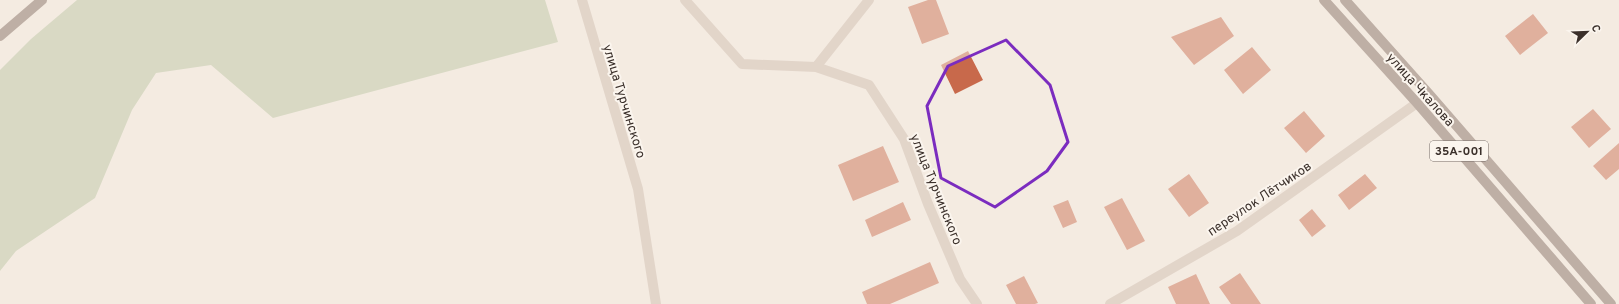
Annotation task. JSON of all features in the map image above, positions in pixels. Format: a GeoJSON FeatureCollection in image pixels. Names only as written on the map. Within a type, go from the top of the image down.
{"type":"FeatureCollection","features":[{"type":"Feature","properties":{"kind":"main road"},"geometry":{"type":"LineString","coordinates":[[0,36],[42,0]]}},
{"type":"Feature","properties":{"kind":"main road","name":"улица Чкалова"},"geometry":{"type":"LineString","coordinates":[[1324,0],[1417,103],[1591,304]]}},
{"type":"Feature","properties":{"kind":"main road","name":"улица Чкалова"},"geometry":{"type":"LineString","coordinates":[[1345,0],[1612,304]]}},
{"type":"Feature","properties":{"kind":"main road"},"geometry":{"type":"LineString","coordinates":[[1417,103],[1429,94]]}},
{"type":"Feature","properties":{"kind":"street","name":"улица Турчинского"},"geometry":{"type":"LineString","coordinates":[[582,0],[638,189],[656,304]]}},
{"type":"Feature","properties":{"kind":"street","name":"улица Турчинского"},"geometry":{"type":"LineString","coordinates":[[685,0],[742,64],[816,67],[869,85],[904,139],[928,204],[960,279],[977,304]]}},
{"type":"Feature","properties":{"kind":"street"},"geometry":{"type":"LineString","coordinates":[[816,67],[869,0]]}},
{"type":"Feature","properties":{"kind":"street","name":"переулок Лётчиков"},"geometry":{"type":"LineString","coordinates":[[1110,304],[1237,231],[1417,103]]}},
{"type":"Feature","properties":{"kind":"highlighted area"},"geometry":{"type":"Polygon","coordinates":[[[1006,40],[1050,85],[1068,142],[1047,171],[995,207],[941,178],[927,106],[948,66],[1006,40]]]}},
{"type":"Feature","properties":{"kind":"green space"},"geometry":{"type":"Polygon","coordinates":[[[77,0],[545,0],[558,42],[273,118],[211,65],[156,73],[132,110],[95,198],[16,251],[0,271],[0,70],[31,39],[77,0]]]}},
{"type":"Feature","properties":{"kind":"building"},"geometry":{"type":"Polygon","coordinates":[[[928,0],[936,0],[949,34],[922,44],[908,7],[928,0]]]}},
{"type":"Feature","properties":{"kind":"building"},"geometry":{"type":"Polygon","coordinates":[[[1533,14],[1548,33],[1520,55],[1505,36],[1533,14]]]}},
{"type":"Feature","properties":{"kind":"building"},"geometry":{"type":"Polygon","coordinates":[[[1221,17],[1234,36],[1194,65],[1171,37],[1221,17]]]}},
{"type":"Feature","properties":{"kind":"building"},"geometry":{"type":"Polygon","coordinates":[[[1252,47],[1271,70],[1243,94],[1224,70],[1252,47]]]}},
{"type":"Feature","properties":{"kind":"building"},"geometry":{"type":"Polygon","coordinates":[[[968,51],[983,80],[955,94],[941,65],[968,51]]]}},
{"type":"Feature","properties":{"kind":"building"},"geometry":{"type":"Polygon","coordinates":[[[1593,109],[1611,129],[1589,148],[1571,127],[1593,109]]]}},
{"type":"Feature","properties":{"kind":"building"},"geometry":{"type":"Polygon","coordinates":[[[1304,111],[1325,136],[1306,153],[1284,128],[1304,111]]]}},
{"type":"Feature","properties":{"kind":"building"},"geometry":{"type":"Polygon","coordinates":[[[1619,143],[1619,169],[1606,180],[1593,166],[1619,143]]]}},
{"type":"Feature","properties":{"kind":"building"},"geometry":{"type":"Polygon","coordinates":[[[883,146],[899,182],[853,201],[838,165],[883,146]]]}},
{"type":"Feature","properties":{"kind":"building"},"geometry":{"type":"Polygon","coordinates":[[[1189,174],[1209,203],[1189,217],[1168,189],[1189,174]]]}},
{"type":"Feature","properties":{"kind":"building"},"geometry":{"type":"Polygon","coordinates":[[[1365,174],[1377,188],[1349,210],[1338,195],[1365,174]]]}},
{"type":"Feature","properties":{"kind":"building"},"geometry":{"type":"Polygon","coordinates":[[[1122,198],[1145,241],[1127,250],[1104,207],[1122,198]]]}},
{"type":"Feature","properties":{"kind":"building"},"geometry":{"type":"Polygon","coordinates":[[[1068,200],[1077,222],[1063,228],[1053,206],[1068,200]]]}},
{"type":"Feature","properties":{"kind":"building"},"geometry":{"type":"Polygon","coordinates":[[[903,202],[911,220],[872,237],[865,220],[903,202]]]}},
{"type":"Feature","properties":{"kind":"building"},"geometry":{"type":"Polygon","coordinates":[[[1312,209],[1326,226],[1312,237],[1299,220],[1312,209]]]}},
{"type":"Feature","properties":{"kind":"building"},"geometry":{"type":"Polygon","coordinates":[[[930,262],[939,283],[890,304],[867,304],[862,292],[930,262]]]}},
{"type":"Feature","properties":{"kind":"building"},"geometry":{"type":"Polygon","coordinates":[[[1240,273],[1261,304],[1231,304],[1219,287],[1240,273]]]}},
{"type":"Feature","properties":{"kind":"building"},"geometry":{"type":"Polygon","coordinates":[[[1196,274],[1210,304],[1176,304],[1168,287],[1196,274]]]}},
{"type":"Feature","properties":{"kind":"building"},"geometry":{"type":"Polygon","coordinates":[[[1024,276],[1038,303],[1016,304],[1006,285],[1024,276]]]}}]}
